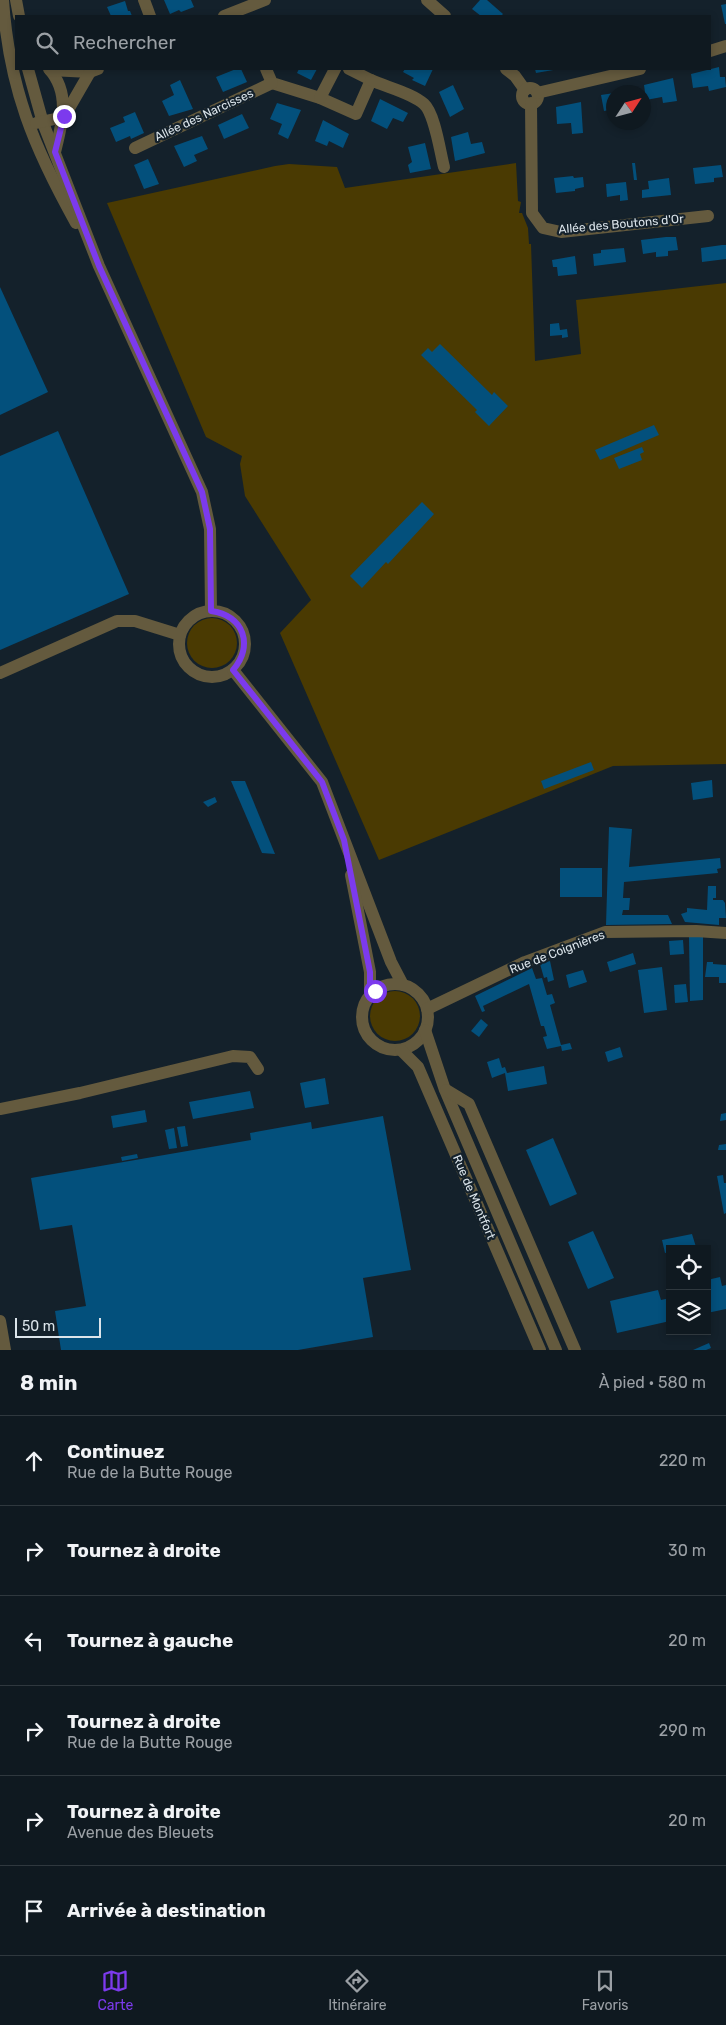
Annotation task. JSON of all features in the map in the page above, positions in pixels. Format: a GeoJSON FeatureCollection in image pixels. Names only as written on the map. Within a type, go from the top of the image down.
{"type":"FeatureCollection","features":[{"type":"Feature","properties":{"kind":"street"},"geometry":{"type":"LineString","coordinates":[[3,0],[5,34],[15,65]]}},
{"type":"Feature","properties":{"kind":"street"},"geometry":{"type":"LineString","coordinates":[[16,0],[19,15]]}},
{"type":"Feature","properties":{"kind":"street"},"geometry":{"type":"LineString","coordinates":[[144,0],[150,15]]}},
{"type":"Feature","properties":{"kind":"street"},"geometry":{"type":"LineString","coordinates":[[242,13],[264,0]]}},
{"type":"Feature","properties":{"kind":"street"},"geometry":{"type":"LineString","coordinates":[[426,0],[444,15]]}},
{"type":"Feature","properties":{"kind":"street"},"geometry":{"type":"LineString","coordinates":[[711,50],[726,46]]}},
{"type":"Feature","properties":{"kind":"street"},"geometry":{"type":"LineString","coordinates":[[28,70],[42,122],[99,266],[202,492],[210,529],[211,611]]}},
{"type":"Feature","properties":{"kind":"street"},"geometry":{"type":"LineString","coordinates":[[51,70],[60,85],[64,116],[55,152]]}},
{"type":"Feature","properties":{"kind":"street"},"geometry":{"type":"LineString","coordinates":[[27,122],[42,122],[64,116],[94,70]]}},
{"type":"Feature","properties":{"kind":"street"},"geometry":{"type":"LineString","coordinates":[[266,70],[272,83],[320,98],[356,114],[371,80]]}},
{"type":"Feature","properties":{"kind":"street"},"geometry":{"type":"LineString","coordinates":[[320,98],[334,70]]}},
{"type":"Feature","properties":{"kind":"street"},"geometry":{"type":"LineString","coordinates":[[351,70],[415,98],[425,105],[431,116],[444,167]]}},
{"type":"Feature","properties":{"kind":"street"},"geometry":{"type":"LineString","coordinates":[[507,70],[515,76],[531,96],[636,70]]}},
{"type":"Feature","properties":{"kind":"street"},"geometry":{"type":"LineString","coordinates":[[18,74],[27,122],[48,172],[99,266]]}},
{"type":"Feature","properties":{"kind":"street","name":"Allée des Narcisses"},"geometry":{"type":"LineString","coordinates":[[135,148],[272,83]]}},
{"type":"Feature","properties":{"kind":"street","name":"Allée des Boutons d'Or"},"geometry":{"type":"LineString","coordinates":[[531,96],[532,212],[543,228],[561,232],[708,216]]}},
{"type":"Feature","properties":{"kind":"street"},"geometry":{"type":"LineString","coordinates":[[211,611],[227,615],[240,626],[245,644],[243,654],[233,670],[224,675],[214,677],[194,672],[183,660],[180,652],[180,635],[184,626],[201,613],[211,611]]}},
{"type":"Feature","properties":{"kind":"street"},"geometry":{"type":"LineString","coordinates":[[0,673],[117,621],[135,621],[180,635]]}},
{"type":"Feature","properties":{"kind":"street"},"geometry":{"type":"LineString","coordinates":[[233,670],[322,782],[391,962],[403,985]]}},
{"type":"Feature","properties":{"kind":"street"},"geometry":{"type":"LineString","coordinates":[[344,840],[370,972],[370,996]]}},
{"type":"Feature","properties":{"kind":"street","name":"Rue de Coignières"},"geometry":{"type":"LineString","coordinates":[[427,1009],[525,962],[604,932],[696,931],[726,933]]}},
{"type":"Feature","properties":{"kind":"street"},"geometry":{"type":"LineString","coordinates":[[396,984],[403,985],[418,994],[427,1009],[428,1016],[425,1030],[415,1043],[401,1050],[391,1050],[373,1042],[366,1034],[362,1014],[370,996],[382,987],[396,984]]}},
{"type":"Feature","properties":{"kind":"street","name":"Rue de Montfort"},"geometry":{"type":"LineString","coordinates":[[425,1030],[445,1090],[556,1350]]}},
{"type":"Feature","properties":{"kind":"street","name":"Rue de Montfort"},"geometry":{"type":"LineString","coordinates":[[401,1050],[418,1067],[540,1350]]}},
{"type":"Feature","properties":{"kind":"street"},"geometry":{"type":"LineString","coordinates":[[0,1109],[233,1056],[250,1057],[258,1069]]}},
{"type":"Feature","properties":{"kind":"street"},"geometry":{"type":"LineString","coordinates":[[445,1090],[469,1104],[575,1350]]}},
{"type":"Feature","properties":{"kind":"street"},"geometry":{"type":"LineString","coordinates":[[0,1320],[5,1350]]}},
{"type":"Feature","properties":{"kind":"shaded area"},"geometry":{"type":"Polygon","coordinates":[[[516,163],[518,201],[521,202],[519,213],[522,213],[528,228],[529,244],[531,244],[535,361],[581,354],[576,300],[726,283],[726,764],[613,766],[379,860],[280,633],[311,600],[245,496],[240,464],[242,456],[206,437],[107,203],[289,164],[337,167],[345,188],[516,163]]]}},
{"type":"Feature","properties":{"kind":"shaded area"},"geometry":{"type":"Polygon","coordinates":[[[212,618],[221,620],[232,629],[237,643],[235,652],[226,663],[212,668],[203,666],[192,657],[187,643],[189,634],[198,623],[212,618]]]}},
{"type":"Feature","properties":{"kind":"shaded area"},"geometry":{"type":"Polygon","coordinates":[[[390,991],[400,991],[413,998],[420,1011],[420,1021],[413,1034],[400,1041],[390,1041],[381,1037],[374,1030],[370,1021],[370,1011],[374,1002],[381,995],[390,991]]]}},
{"type":"Feature","properties":{"kind":"building"},"geometry":{"type":"Polygon","coordinates":[[[164,0],[191,0],[194,7],[170,14],[164,0]]]}},
{"type":"Feature","properties":{"kind":"building"},"geometry":{"type":"Polygon","coordinates":[[[480,0],[487,0],[503,14],[480,15],[472,9],[480,0]]]}},
{"type":"Feature","properties":{"kind":"building"},"geometry":{"type":"Polygon","coordinates":[[[125,1],[128,11],[132,15],[111,15],[107,7],[125,1]]]}},
{"type":"Feature","properties":{"kind":"building"},"geometry":{"type":"Polygon","coordinates":[[[726,4],[726,24],[725,24],[721,5],[726,4]]]}},
{"type":"Feature","properties":{"kind":"building"},"geometry":{"type":"Polygon","coordinates":[[[719,67],[720,77],[725,77],[726,87],[709,91],[708,86],[693,88],[691,74],[719,67]]]}},
{"type":"Feature","properties":{"kind":"building"},"geometry":{"type":"Polygon","coordinates":[[[234,70],[241,70],[247,82],[223,92],[216,77],[234,70]]]}},
{"type":"Feature","properties":{"kind":"building"},"geometry":{"type":"Polygon","coordinates":[[[298,70],[316,70],[311,80],[297,73],[298,70]]]}},
{"type":"Feature","properties":{"kind":"building"},"geometry":{"type":"Polygon","coordinates":[[[404,70],[433,70],[425,86],[412,80],[414,78],[403,72],[404,70]]]}},
{"type":"Feature","properties":{"kind":"building"},"geometry":{"type":"Polygon","coordinates":[[[535,70],[553,70],[536,73],[535,70]]]}},
{"type":"Feature","properties":{"kind":"building"},"geometry":{"type":"Polygon","coordinates":[[[673,78],[677,101],[663,103],[662,97],[651,99],[651,85],[644,85],[673,78]]]}},
{"type":"Feature","properties":{"kind":"building"},"geometry":{"type":"Polygon","coordinates":[[[180,80],[193,109],[169,116],[162,101],[174,95],[170,85],[180,80]]]}},
{"type":"Feature","properties":{"kind":"building"},"geometry":{"type":"Polygon","coordinates":[[[453,85],[464,109],[450,117],[439,92],[453,85]]]}},
{"type":"Feature","properties":{"kind":"building"},"geometry":{"type":"Polygon","coordinates":[[[606,94],[606,111],[604,111],[601,95],[606,94]]]}},
{"type":"Feature","properties":{"kind":"building"},"geometry":{"type":"Polygon","coordinates":[[[380,99],[408,113],[403,122],[393,118],[387,129],[371,121],[380,99]]]}},
{"type":"Feature","properties":{"kind":"building"},"geometry":{"type":"Polygon","coordinates":[[[581,102],[583,133],[572,134],[571,123],[557,124],[556,107],[581,102]]]}},
{"type":"Feature","properties":{"kind":"building"},"geometry":{"type":"Polygon","coordinates":[[[277,103],[301,110],[288,139],[278,134],[282,124],[270,119],[277,103]]]}},
{"type":"Feature","properties":{"kind":"building"},"geometry":{"type":"Polygon","coordinates":[[[135,112],[144,133],[131,139],[130,136],[116,142],[110,128],[125,122],[123,117],[135,112]]]}},
{"type":"Feature","properties":{"kind":"building"},"geometry":{"type":"Polygon","coordinates":[[[242,114],[249,128],[224,139],[218,125],[242,114]]]}},
{"type":"Feature","properties":{"kind":"building"},"geometry":{"type":"Polygon","coordinates":[[[323,120],[349,134],[343,148],[329,141],[327,146],[315,141],[323,120]]]}},
{"type":"Feature","properties":{"kind":"building"},"geometry":{"type":"Polygon","coordinates":[[[468,132],[471,144],[482,142],[485,153],[455,161],[451,137],[468,132]]]}},
{"type":"Feature","properties":{"kind":"building"},"geometry":{"type":"Polygon","coordinates":[[[202,136],[208,149],[194,155],[197,161],[184,167],[174,146],[202,136]]]}},
{"type":"Feature","properties":{"kind":"building"},"geometry":{"type":"Polygon","coordinates":[[[425,143],[431,169],[410,173],[408,165],[412,162],[408,147],[425,143]]]}},
{"type":"Feature","properties":{"kind":"building"},"geometry":{"type":"Polygon","coordinates":[[[148,159],[159,184],[144,189],[134,165],[148,159]]]}},
{"type":"Feature","properties":{"kind":"building"},"geometry":{"type":"Polygon","coordinates":[[[632,163],[635,163],[637,180],[634,180],[632,163]]]}},
{"type":"Feature","properties":{"kind":"building"},"geometry":{"type":"Polygon","coordinates":[[[721,165],[723,177],[714,178],[714,182],[695,184],[693,168],[721,165]]]}},
{"type":"Feature","properties":{"kind":"building"},"geometry":{"type":"Polygon","coordinates":[[[573,176],[574,178],[583,177],[584,187],[575,189],[575,191],[556,193],[554,178],[573,176]]]}},
{"type":"Feature","properties":{"kind":"building"},"geometry":{"type":"Polygon","coordinates":[[[669,178],[671,195],[642,198],[642,190],[649,189],[648,181],[669,178]]]}},
{"type":"Feature","properties":{"kind":"building"},"geometry":{"type":"Polygon","coordinates":[[[626,182],[628,200],[620,201],[620,195],[607,197],[606,184],[626,182]]]}},
{"type":"Feature","properties":{"kind":"building"},"geometry":{"type":"Polygon","coordinates":[[[676,237],[678,250],[668,251],[668,256],[656,257],[656,252],[643,254],[641,240],[676,237]]]}},
{"type":"Feature","properties":{"kind":"building"},"geometry":{"type":"Polygon","coordinates":[[[726,245],[726,259],[702,262],[701,248],[726,245]]]}},
{"type":"Feature","properties":{"kind":"building"},"geometry":{"type":"Polygon","coordinates":[[[624,248],[626,262],[594,266],[593,254],[601,253],[601,250],[624,248]]]}},
{"type":"Feature","properties":{"kind":"building"},"geometry":{"type":"Polygon","coordinates":[[[575,256],[577,274],[558,276],[557,267],[553,267],[552,260],[575,256]]]}},
{"type":"Feature","properties":{"kind":"building"},"geometry":{"type":"Polygon","coordinates":[[[0,287],[48,392],[0,415],[0,287]]]}},
{"type":"Feature","properties":{"kind":"building"},"geometry":{"type":"Polygon","coordinates":[[[559,323],[560,330],[567,329],[568,337],[562,338],[562,335],[550,336],[550,324],[559,323]]]}},
{"type":"Feature","properties":{"kind":"building"},"geometry":{"type":"Polygon","coordinates":[[[440,344],[492,395],[494,392],[508,406],[489,426],[475,412],[477,410],[421,355],[428,348],[432,352],[440,344]]]}},
{"type":"Feature","properties":{"kind":"building"},"geometry":{"type":"Polygon","coordinates":[[[654,425],[659,435],[600,460],[595,450],[654,425]]]}},
{"type":"Feature","properties":{"kind":"building"},"geometry":{"type":"Polygon","coordinates":[[[58,431],[129,594],[0,650],[0,456],[58,431]]]}},
{"type":"Feature","properties":{"kind":"building"},"geometry":{"type":"Polygon","coordinates":[[[642,447],[644,452],[640,454],[642,460],[619,469],[614,458],[642,447]]]}},
{"type":"Feature","properties":{"kind":"building"},"geometry":{"type":"Polygon","coordinates":[[[422,502],[434,514],[388,564],[386,562],[362,588],[350,576],[422,502]]]}},
{"type":"Feature","properties":{"kind":"building"},"geometry":{"type":"Polygon","coordinates":[[[591,762],[594,770],[544,789],[541,781],[591,762]]]}},
{"type":"Feature","properties":{"kind":"building"},"geometry":{"type":"Polygon","coordinates":[[[712,780],[713,797],[693,800],[691,783],[712,780]]]}},
{"type":"Feature","properties":{"kind":"building"},"geometry":{"type":"Polygon","coordinates":[[[231,781],[245,781],[275,854],[262,853],[231,781]]]}},
{"type":"Feature","properties":{"kind":"building"},"geometry":{"type":"Polygon","coordinates":[[[215,797],[217,802],[208,807],[203,802],[215,797]]]}},
{"type":"Feature","properties":{"kind":"building"},"geometry":{"type":"Polygon","coordinates":[[[609,827],[632,829],[629,867],[720,858],[721,868],[717,869],[718,873],[624,882],[623,898],[630,898],[629,910],[623,910],[622,915],[668,915],[672,924],[606,925],[609,827]]]}},
{"type":"Feature","properties":{"kind":"building"},"geometry":{"type":"Polygon","coordinates":[[[560,868],[602,868],[602,897],[560,897],[560,868]]]}},
{"type":"Feature","properties":{"kind":"building"},"geometry":{"type":"Polygon","coordinates":[[[708,886],[716,886],[716,898],[713,898],[713,900],[723,900],[726,918],[719,918],[719,925],[685,922],[681,914],[687,912],[687,908],[707,910],[708,886]]]}},
{"type":"Feature","properties":{"kind":"building"},"geometry":{"type":"Polygon","coordinates":[[[689,937],[703,937],[703,1000],[690,1001],[689,937]]]}},
{"type":"Feature","properties":{"kind":"building"},"geometry":{"type":"Polygon","coordinates":[[[683,940],[684,954],[670,955],[669,941],[683,940]]]}},
{"type":"Feature","properties":{"kind":"building"},"geometry":{"type":"Polygon","coordinates":[[[633,953],[636,964],[610,972],[607,962],[633,953]]]}},
{"type":"Feature","properties":{"kind":"building"},"geometry":{"type":"Polygon","coordinates":[[[550,961],[554,980],[548,982],[547,977],[544,978],[540,964],[550,961]]]}},
{"type":"Feature","properties":{"kind":"building"},"geometry":{"type":"Polygon","coordinates":[[[707,962],[726,965],[726,983],[719,983],[719,977],[705,977],[707,962]]]}},
{"type":"Feature","properties":{"kind":"building"},"geometry":{"type":"Polygon","coordinates":[[[662,967],[667,1010],[644,1013],[638,970],[662,967]]]}},
{"type":"Feature","properties":{"kind":"building"},"geometry":{"type":"Polygon","coordinates":[[[532,968],[536,979],[542,978],[547,995],[552,994],[555,1003],[550,1005],[561,1045],[570,1043],[572,1049],[562,1051],[561,1046],[547,1049],[543,1037],[547,1036],[544,1026],[541,1026],[529,984],[483,1006],[485,1011],[482,1012],[475,996],[532,968]]]}},
{"type":"Feature","properties":{"kind":"building"},"geometry":{"type":"Polygon","coordinates":[[[583,970],[587,982],[569,988],[566,975],[583,970]]]}},
{"type":"Feature","properties":{"kind":"building"},"geometry":{"type":"Polygon","coordinates":[[[686,984],[688,1002],[675,1003],[674,985],[686,984]]]}},
{"type":"Feature","properties":{"kind":"building"},"geometry":{"type":"Polygon","coordinates":[[[481,1019],[488,1025],[479,1037],[471,1031],[481,1019]]]}},
{"type":"Feature","properties":{"kind":"building"},"geometry":{"type":"Polygon","coordinates":[[[620,1047],[623,1057],[608,1062],[605,1052],[620,1047]]]}},
{"type":"Feature","properties":{"kind":"building"},"geometry":{"type":"Polygon","coordinates":[[[499,1058],[502,1068],[505,1067],[507,1073],[544,1066],[547,1084],[508,1091],[505,1073],[492,1078],[487,1062],[499,1058]]]}},
{"type":"Feature","properties":{"kind":"building"},"geometry":{"type":"Polygon","coordinates":[[[325,1078],[329,1104],[305,1108],[300,1083],[325,1078]]]}},
{"type":"Feature","properties":{"kind":"building"},"geometry":{"type":"Polygon","coordinates":[[[250,1091],[254,1108],[193,1119],[189,1102],[250,1091]]]}},
{"type":"Feature","properties":{"kind":"building"},"geometry":{"type":"Polygon","coordinates":[[[145,1110],[147,1122],[113,1128],[111,1116],[145,1110]]]}},
{"type":"Feature","properties":{"kind":"building"},"geometry":{"type":"Polygon","coordinates":[[[726,1113],[726,1120],[720,1121],[721,1114],[726,1113]]]}},
{"type":"Feature","properties":{"kind":"building"},"geometry":{"type":"Polygon","coordinates":[[[383,1116],[411,1270],[363,1278],[373,1337],[298,1350],[61,1350],[55,1311],[86,1306],[72,1225],[40,1230],[31,1178],[251,1140],[250,1133],[311,1122],[312,1129],[383,1116]]]}},
{"type":"Feature","properties":{"kind":"building"},"geometry":{"type":"Polygon","coordinates":[[[185,1126],[188,1146],[181,1147],[177,1127],[185,1126]]]}},
{"type":"Feature","properties":{"kind":"building"},"geometry":{"type":"Polygon","coordinates":[[[174,1128],[177,1148],[169,1149],[165,1130],[174,1128]]]}},
{"type":"Feature","properties":{"kind":"building"},"geometry":{"type":"Polygon","coordinates":[[[553,1138],[577,1194],[550,1206],[526,1150],[553,1138]]]}},
{"type":"Feature","properties":{"kind":"building"},"geometry":{"type":"Polygon","coordinates":[[[726,1144],[726,1150],[718,1150],[719,1145],[726,1144]]]}},
{"type":"Feature","properties":{"kind":"building"},"geometry":{"type":"Polygon","coordinates":[[[137,1154],[138,1158],[122,1161],[121,1157],[137,1154]]]}},
{"type":"Feature","properties":{"kind":"building"},"geometry":{"type":"Polygon","coordinates":[[[723,1175],[724,1183],[726,1183],[726,1213],[724,1214],[717,1176],[723,1175]]]}},
{"type":"Feature","properties":{"kind":"building"},"geometry":{"type":"Polygon","coordinates":[[[593,1231],[614,1278],[588,1289],[568,1242],[593,1231]]]}},
{"type":"Feature","properties":{"kind":"building"},"geometry":{"type":"Polygon","coordinates":[[[692,1234],[695,1245],[666,1245],[665,1253],[662,1240],[692,1234]]]}},
{"type":"Feature","properties":{"kind":"building"},"geometry":{"type":"Polygon","coordinates":[[[720,1277],[722,1286],[726,1285],[726,1309],[711,1312],[711,1279],[720,1277]]]}},
{"type":"Feature","properties":{"kind":"building"},"geometry":{"type":"Polygon","coordinates":[[[658,1290],[661,1300],[666,1299],[666,1322],[617,1333],[610,1301],[658,1290]]]}},
{"type":"Feature","properties":{"kind":"building"},"geometry":{"type":"Polygon","coordinates":[[[709,1343],[711,1348],[693,1350],[709,1343]]]}},
{"type":"Feature","properties":{"kind":"route"},"geometry":{"type":"LineString","coordinates":[[64,116],[55,152],[99,266],[202,492],[210,529],[211,611],[227,615],[240,626],[245,644],[243,654],[233,670],[322,782],[344,840],[370,972],[370,996],[375,991]]}}]}
